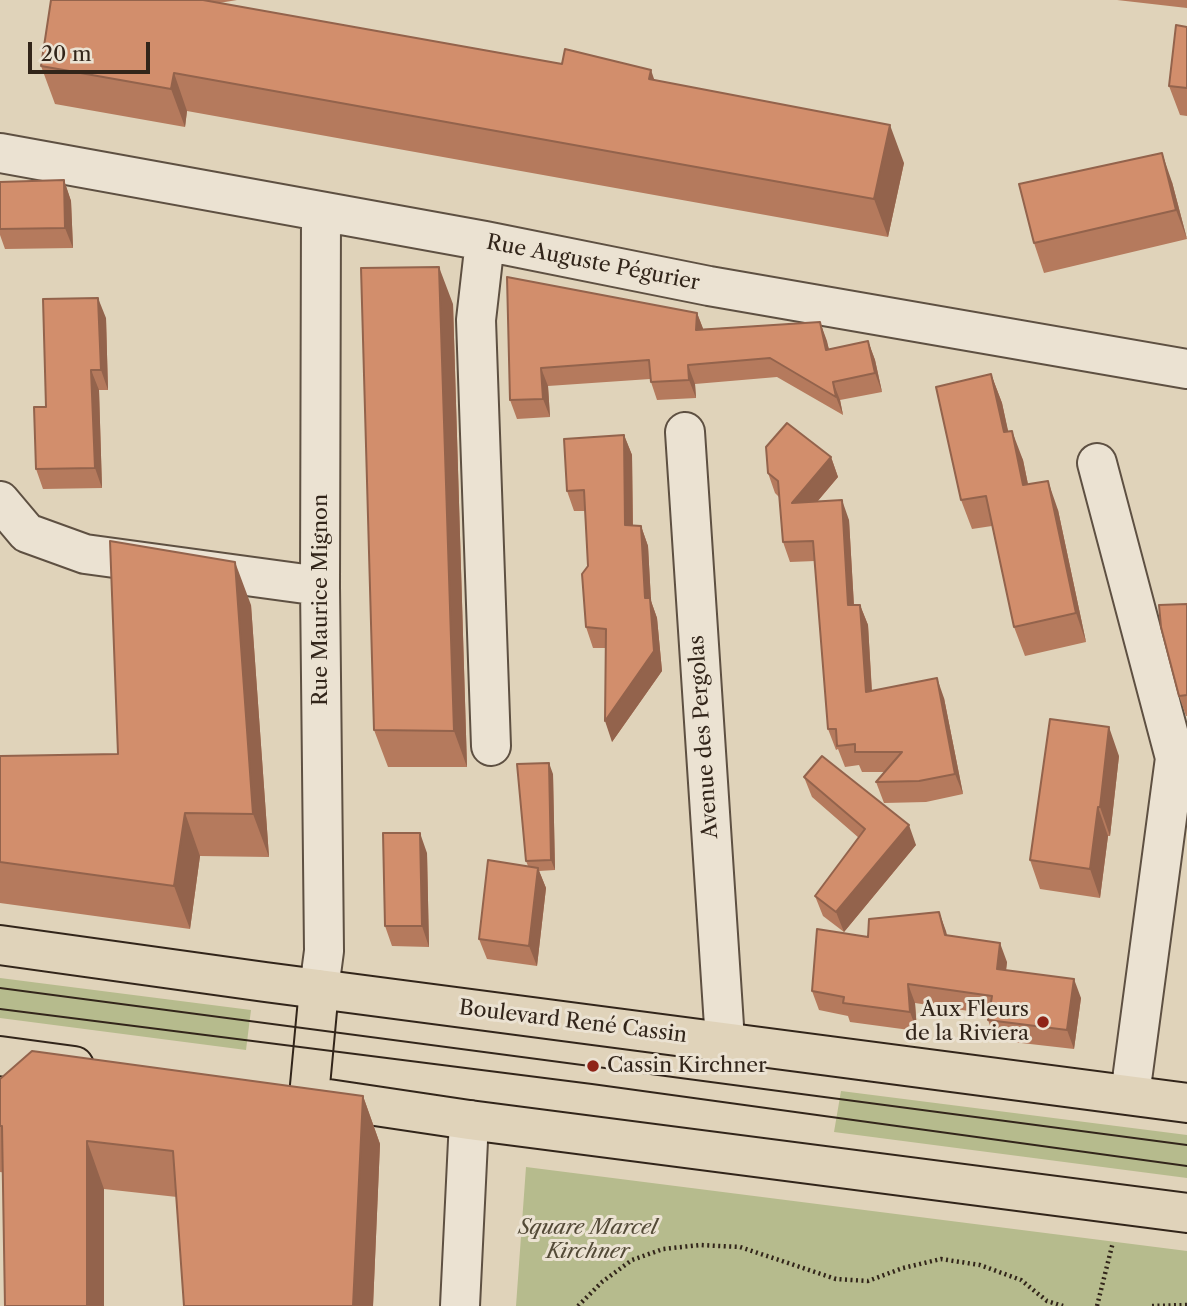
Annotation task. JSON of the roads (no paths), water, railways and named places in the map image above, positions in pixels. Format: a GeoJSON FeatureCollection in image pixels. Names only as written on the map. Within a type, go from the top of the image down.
{"type":"FeatureCollection","features":[{"type":"Feature","properties":{"kind":"main road","name":"Boulevard René Cassin"},"geometry":{"type":"LineString","coordinates":[[0,945],[1187,1103]]}},
{"type":"Feature","properties":{"kind":"main road"},"geometry":{"type":"LineString","coordinates":[[309,1096],[319,989]]}},
{"type":"Feature","properties":{"kind":"main road"},"geometry":{"type":"LineString","coordinates":[[0,1056],[111,1070]]}},
{"type":"Feature","properties":{"kind":"main road"},"geometry":{"type":"LineString","coordinates":[[268,1091],[469,1120],[1187,1213]]}},
{"type":"Feature","properties":{"kind":"street","name":"Rue Auguste Pégurier"},"geometry":{"type":"LineString","coordinates":[[0,153],[485,241],[709,286],[1187,369]]}},
{"type":"Feature","properties":{"kind":"street","name":"Rue Maurice Mignon"},"geometry":{"type":"LineString","coordinates":[[319,989],[324,951],[320,586],[321,212]]}},
{"type":"Feature","properties":{"kind":"street"},"geometry":{"type":"LineString","coordinates":[[485,241],[476,320],[491,746]]}},
{"type":"Feature","properties":{"kind":"street","name":"Avenue des Pergolas"},"geometry":{"type":"LineString","coordinates":[[685,432],[725,1041]]}},
{"type":"Feature","properties":{"kind":"street"},"geometry":{"type":"LineString","coordinates":[[1097,463],[1181,757],[1130,1095]]}},
{"type":"Feature","properties":{"kind":"street"},"geometry":{"type":"LineString","coordinates":[[0,501],[27,533],[85,554],[320,586]]}},
{"type":"Feature","properties":{"kind":"street"},"geometry":{"type":"LineString","coordinates":[[460,1306],[469,1120]]}},
{"type":"Feature","properties":{"kind":"tram line"},"geometry":{"type":"LineString","coordinates":[[0,988],[1187,1145]]}},
{"type":"Feature","properties":{"kind":"tram line"},"geometry":{"type":"LineString","coordinates":[[0,1009],[592,1084],[1187,1166]]}},
{"type":"Feature","properties":{"kind":"place","name":"Aux Fleurs de la Riviera"},"geometry":{"type":"Point","coordinates":[1043,1022]}},
{"type":"Feature","properties":{"kind":"place","name":"Cassin Kirchner"},"geometry":{"type":"Point","coordinates":[593,1066]}},
{"type":"Feature","properties":{"kind":"park label","name":"Square Marcel Kirchner"},"geometry":{"type":"Point","coordinates":[588,1240]}}]}
